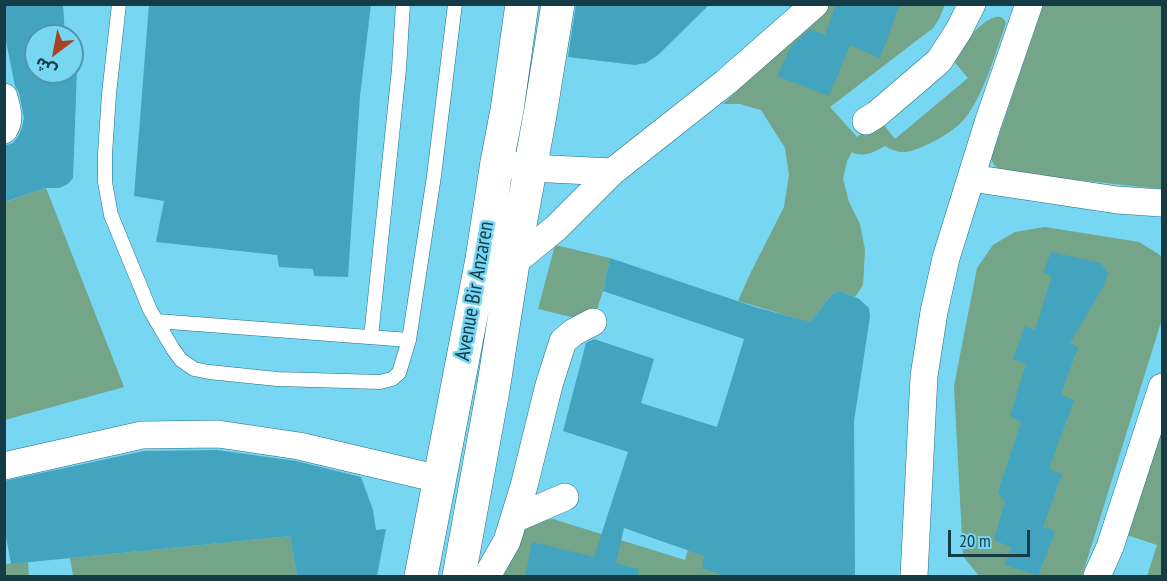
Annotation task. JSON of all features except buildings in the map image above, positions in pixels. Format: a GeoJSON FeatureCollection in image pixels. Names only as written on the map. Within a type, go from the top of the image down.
{"type":"FeatureCollection","features":[{"type":"Feature","properties":{"kind":"main road","name":"Avenue Bir Anzaren"},"geometry":{"type":"LineString","coordinates":[[459,576],[493,390],[497,162],[522,4]]}},
{"type":"Feature","properties":{"kind":"main road","name":"Avenue Bir Anzaren"},"geometry":{"type":"LineString","coordinates":[[421,576],[440,479],[497,261],[530,168],[558,4]]}},
{"type":"Feature","properties":{"kind":"street"},"geometry":{"type":"LineString","coordinates":[[497,261],[556,228],[612,172],[726,82],[815,4]]}},
{"type":"Feature","properties":{"kind":"street"},"geometry":{"type":"LineString","coordinates":[[866,121],[939,61],[972,4]]}},
{"type":"Feature","properties":{"kind":"street"},"geometry":{"type":"LineString","coordinates":[[914,576],[924,376],[934,312],[946,258],[1021,6]]}},
{"type":"Feature","properties":{"kind":"street"},"geometry":{"type":"LineString","coordinates":[[4,97],[8,114],[8,123],[4,130]]}},
{"type":"Feature","properties":{"kind":"street"},"geometry":{"type":"LineString","coordinates":[[497,162],[530,168],[612,172]]}},
{"type":"Feature","properties":{"kind":"street"},"geometry":{"type":"LineString","coordinates":[[971,178],[1117,200],[1162,203]]}},
{"type":"Feature","properties":{"kind":"street"},"geometry":{"type":"LineString","coordinates":[[487,576],[507,541],[563,341],[592,322]]}},
{"type":"Feature","properties":{"kind":"street"},"geometry":{"type":"LineString","coordinates":[[1097,576],[1110,547],[1162,387]]}},
{"type":"Feature","properties":{"kind":"street"},"geometry":{"type":"LineString","coordinates":[[4,466],[142,435],[218,434],[299,446],[440,479]]}},
{"type":"Feature","properties":{"kind":"street"},"geometry":{"type":"LineString","coordinates":[[514,519],[565,497]]}},
{"type":"Feature","properties":{"kind":"lane"},"geometry":{"type":"LineString","coordinates":[[119,4],[109,94],[105,182],[111,215],[139,287],[156,321],[181,360],[194,369],[209,372],[277,379],[380,382],[392,379],[399,374],[410,340],[434,176],[455,4]]}},
{"type":"Feature","properties":{"kind":"lane"},"geometry":{"type":"LineString","coordinates":[[371,337],[399,69],[402,4]]}},
{"type":"Feature","properties":{"kind":"lane"},"geometry":{"type":"LineString","coordinates":[[156,321],[410,340]]}},
{"type":"Feature","properties":{"kind":"green space"},"geometry":{"type":"Polygon","coordinates":[[[824,5],[945,5],[933,28],[830,107],[857,137],[881,121],[895,139],[968,78],[952,59],[978,28],[994,17],[1001,17],[1006,23],[978,97],[958,126],[935,141],[909,151],[895,151],[885,146],[865,154],[852,152],[847,161],[843,179],[849,202],[860,224],[865,250],[863,285],[855,297],[841,291],[833,293],[811,321],[798,357],[795,318],[738,301],[784,207],[789,175],[785,148],[761,110],[740,104],[723,104],[734,94],[728,91],[824,5]]]}},
{"type":"Feature","properties":{"kind":"green space"},"geometry":{"type":"Polygon","coordinates":[[[1043,5],[1162,5],[1162,189],[1002,172],[994,165],[991,159],[1043,5]]]}},
{"type":"Feature","properties":{"kind":"green space"},"geometry":{"type":"Polygon","coordinates":[[[46,188],[124,387],[5,420],[5,202],[46,188]]]}},
{"type":"Feature","properties":{"kind":"green space"},"geometry":{"type":"Polygon","coordinates":[[[1045,227],[1139,242],[1160,255],[1162,258],[1162,319],[1082,576],[979,576],[963,556],[954,386],[977,268],[993,245],[1015,232],[1045,227]]]}},
{"type":"Feature","properties":{"kind":"green space"},"geometry":{"type":"Polygon","coordinates":[[[555,245],[610,258],[593,322],[538,309],[555,245]]]}},
{"type":"Feature","properties":{"kind":"green space"},"geometry":{"type":"Polygon","coordinates":[[[1162,420],[1162,576],[1147,576],[1157,545],[1127,535],[1162,420]]]}},
{"type":"Feature","properties":{"kind":"green space"},"geometry":{"type":"Polygon","coordinates":[[[704,492],[855,568],[853,576],[497,576],[526,527],[538,521],[553,519],[685,560],[704,492]]]}},
{"type":"Feature","properties":{"kind":"green space"},"geometry":{"type":"Polygon","coordinates":[[[290,536],[297,576],[73,576],[70,558],[290,536]]]}},
{"type":"Feature","properties":{"kind":"green space"},"geometry":{"type":"Polygon","coordinates":[[[28,562],[29,576],[5,576],[5,564],[28,562]]]}}]}
